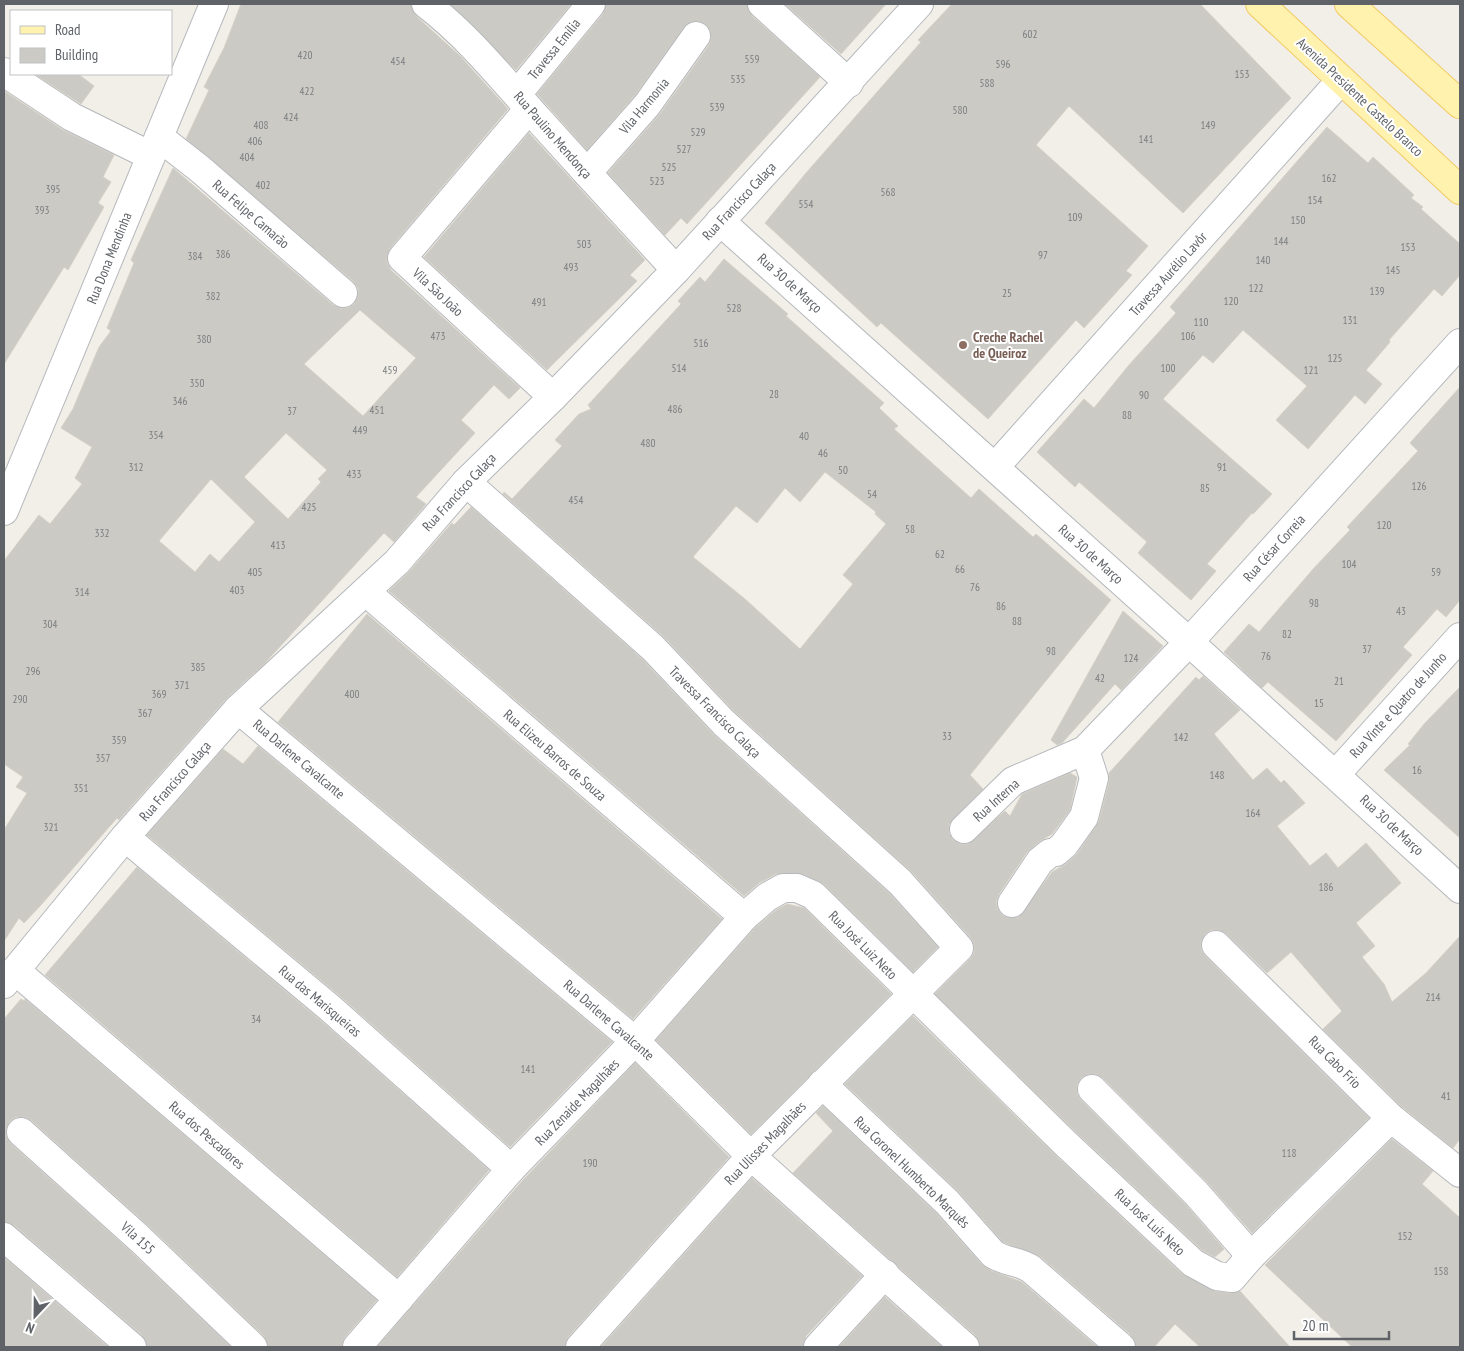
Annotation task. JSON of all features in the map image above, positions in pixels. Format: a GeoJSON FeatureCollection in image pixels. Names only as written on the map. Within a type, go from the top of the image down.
{"type":"FeatureCollection","features":[{"type":"Feature","properties":{"kind":"main road","name":"Avenida Presidente Castelo Branco"},"geometry":{"type":"LineString","coordinates":[[1260,4],[1460,190]]}},
{"type":"Feature","properties":{"kind":"main road"},"geometry":{"type":"LineString","coordinates":[[1349,4],[1460,104]]}},
{"type":"Feature","properties":{"kind":"street","name":"Rua Dona Mendinha"},"geometry":{"type":"LineString","coordinates":[[4,511],[214,4]]}},
{"type":"Feature","properties":{"kind":"street","name":"Rua Paulino Mendonça"},"geometry":{"type":"LineString","coordinates":[[426,4],[449,22],[676,270]]}},
{"type":"Feature","properties":{"kind":"street","name":"Travessa Emília"},"geometry":{"type":"LineString","coordinates":[[523,101],[591,4]]}},
{"type":"Feature","properties":{"kind":"street"},"geometry":{"type":"LineString","coordinates":[[762,4],[849,83]]}},
{"type":"Feature","properties":{"kind":"street","name":"Rua Francisco Calaça"},"geometry":{"type":"LineString","coordinates":[[10,977],[125,837],[238,708],[397,562],[466,482],[553,397],[676,270],[720,220],[849,83],[919,4]]}},
{"type":"Feature","properties":{"kind":"street","name":"Vila Harmonia"},"geometry":{"type":"LineString","coordinates":[[586,173],[648,105],[696,36]]}},
{"type":"Feature","properties":{"kind":"street","name":"Rua Felipe Camarão"},"geometry":{"type":"LineString","coordinates":[[4,72],[72,116],[155,147],[200,169],[342,293]]}},
{"type":"Feature","properties":{"kind":"street","name":"Travessa Aurélio Lavôr"},"geometry":{"type":"LineString","coordinates":[[995,467],[1341,80]]}},
{"type":"Feature","properties":{"kind":"street","name":"Vila São João"},"geometry":{"type":"LineString","coordinates":[[523,101],[402,258],[553,397]]}},
{"type":"Feature","properties":{"kind":"street","name":"Rua 30 de Março"},"geometry":{"type":"LineString","coordinates":[[720,220],[1190,642],[1460,889]]}},
{"type":"Feature","properties":{"kind":"street","name":"Rua César Correia"},"geometry":{"type":"LineString","coordinates":[[1085,750],[1190,642],[1460,344]]}},
{"type":"Feature","properties":{"kind":"street","name":"Travessa Francisco Calaça"},"geometry":{"type":"LineString","coordinates":[[466,482],[653,648],[724,723],[900,882],[959,948]]}},
{"type":"Feature","properties":{"kind":"street","name":"Rua Elizeu Barros de Souza"},"geometry":{"type":"LineString","coordinates":[[366,592],[744,917]]}},
{"type":"Feature","properties":{"kind":"street","name":"Rua Vinte e Quatro de Junho"},"geometry":{"type":"LineString","coordinates":[[1336,774],[1460,637]]}},
{"type":"Feature","properties":{"kind":"street","name":"Rua Darlene Cavalcante"},"geometry":{"type":"LineString","coordinates":[[238,708],[635,1041],[751,1156],[965,1347]]}},
{"type":"Feature","properties":{"kind":"street"},"geometry":{"type":"LineString","coordinates":[[1012,903],[1040,860],[1050,853],[1056,852],[1064,845],[1084,817],[1094,778],[1085,750]]}},
{"type":"Feature","properties":{"kind":"street","name":"Rua Interna"},"geometry":{"type":"LineString","coordinates":[[964,829],[1013,780],[1085,750]]}},
{"type":"Feature","properties":{"kind":"street","name":"Rua das Marisqueiras"},"geometry":{"type":"LineString","coordinates":[[125,837],[330,1008],[511,1169]]}},
{"type":"Feature","properties":{"kind":"street","name":"Rua Zenaide Magalhães"},"geometry":{"type":"LineString","coordinates":[[361,1346],[511,1169],[635,1041],[744,917],[767,897],[783,888],[797,888],[813,895]]}},
{"type":"Feature","properties":{"kind":"street","name":"Rua José Luiz Neto"},"geometry":{"type":"LineString","coordinates":[[813,895],[913,995]]}},
{"type":"Feature","properties":{"kind":"street","name":"Rua Cabo Frio"},"geometry":{"type":"LineString","coordinates":[[1216,945],[1391,1118],[1460,1173]]}},
{"type":"Feature","properties":{"kind":"street","name":"Rua Ulisses Magalhães"},"geometry":{"type":"LineString","coordinates":[[580,1347],[751,1156],[959,948]]}},
{"type":"Feature","properties":{"kind":"street","name":"Rua dos Pescadores"},"geometry":{"type":"LineString","coordinates":[[10,977],[399,1299]]}},
{"type":"Feature","properties":{"kind":"street","name":"Rua José Luís Neto"},"geometry":{"type":"LineString","coordinates":[[913,995],[1193,1263],[1217,1276],[1232,1278],[1251,1256],[1391,1118]]}},
{"type":"Feature","properties":{"kind":"street","name":"Rua Coronel Humberto Marquês"},"geometry":{"type":"LineString","coordinates":[[822,1084],[947,1202],[993,1254],[1000,1258],[1019,1262],[1031,1269],[1120,1347]]}},
{"type":"Feature","properties":{"kind":"street"},"geometry":{"type":"LineString","coordinates":[[1092,1089],[1196,1193],[1251,1256]]}},
{"type":"Feature","properties":{"kind":"street","name":"Vila 155"},"geometry":{"type":"LineString","coordinates":[[21,1132],[140,1239],[253,1347]]}},
{"type":"Feature","properties":{"kind":"street"},"geometry":{"type":"LineString","coordinates":[[4,1237],[132,1347]]}},
{"type":"Feature","properties":{"kind":"street"},"geometry":{"type":"LineString","coordinates":[[818,1347],[885,1274]]}},
{"type":"Feature","properties":{"kind":"building"},"geometry":{"type":"Polygon","coordinates":[[[241,4],[411,4],[416,16],[460,56],[508,109],[390,248],[387,255],[387,263],[391,270],[520,388],[509,399],[494,385],[461,420],[475,433],[416,497],[426,504],[394,542],[384,533],[264,664],[226,699],[119,820],[117,818],[24,923],[19,918],[4,941],[4,830],[27,793],[16,787],[23,777],[4,764],[4,561],[39,515],[50,524],[82,484],[75,478],[92,447],[61,428],[73,409],[99,347],[111,331],[107,328],[134,263],[131,260],[173,168],[333,305],[340,308],[348,308],[354,304],[358,296],[358,288],[353,281],[186,139],[209,90],[204,87],[224,48],[241,4]],[[360,310],[304,364],[363,416],[416,358],[360,310]],[[286,433],[244,477],[288,519],[321,482],[318,479],[327,470],[286,433]],[[211,479],[159,541],[195,572],[210,554],[219,562],[255,522],[211,479]]]}},
{"type":"Feature","properties":{"kind":"building"},"geometry":{"type":"Polygon","coordinates":[[[450,4],[571,4],[516,70],[450,4]]]}},
{"type":"Feature","properties":{"kind":"building"},"geometry":{"type":"Polygon","coordinates":[[[606,4],[747,4],[752,16],[820,77],[687,224],[681,218],[665,235],[608,173],[660,114],[709,45],[711,38],[710,30],[705,24],[698,21],[690,22],[684,27],[635,95],[587,150],[537,94],[603,14],[606,4]]]}},
{"type":"Feature","properties":{"kind":"building"},"geometry":{"type":"Polygon","coordinates":[[[785,4],[886,4],[841,54],[785,4]]]}},
{"type":"Feature","properties":{"kind":"building"},"geometry":{"type":"Polygon","coordinates":[[[952,4],[1200,4],[1291,98],[1183,213],[1069,106],[1036,145],[1148,246],[1126,271],[1132,275],[1084,328],[1076,320],[988,419],[881,323],[877,327],[765,223],[806,173],[921,42],[918,40],[952,4]]]}},
{"type":"Feature","properties":{"kind":"building"},"geometry":{"type":"Polygon","coordinates":[[[37,75],[79,75],[94,86],[81,104],[37,75]]]}},
{"type":"Feature","properties":{"kind":"building"},"geometry":{"type":"Polygon","coordinates":[[[4,91],[63,130],[114,155],[103,177],[111,182],[98,203],[104,207],[68,270],[64,267],[4,364],[4,91]]]}},
{"type":"Feature","properties":{"kind":"building"},"geometry":{"type":"Polygon","coordinates":[[[1327,127],[1368,163],[1373,157],[1414,195],[1411,198],[1423,207],[1421,209],[1460,244],[1460,275],[1442,296],[1434,289],[1389,340],[1390,342],[1366,370],[1382,384],[1365,404],[1355,395],[1308,449],[1276,420],[1307,386],[1243,330],[1213,363],[1203,355],[1163,399],[1272,494],[1252,513],[1207,564],[1216,571],[1191,600],[1138,553],[1147,542],[1079,482],[1075,487],[1037,452],[1084,399],[1094,408],[1129,365],[1176,313],[1170,307],[1327,127]]]}},
{"type":"Feature","properties":{"kind":"building"},"geometry":{"type":"Polygon","coordinates":[[[529,133],[645,260],[630,275],[637,281],[547,370],[424,257],[529,133]]]}},
{"type":"Feature","properties":{"kind":"building"},"geometry":{"type":"Polygon","coordinates":[[[724,259],[788,314],[786,316],[884,403],[879,408],[898,426],[894,429],[971,498],[979,489],[1033,537],[1036,534],[1111,600],[970,775],[983,789],[949,824],[949,833],[953,840],[960,844],[968,844],[1005,811],[1010,816],[1022,794],[1070,773],[1077,777],[1070,810],[1052,834],[1027,852],[999,894],[996,902],[998,910],[1003,916],[1019,917],[1052,872],[1066,864],[1077,854],[1099,821],[1109,782],[1109,773],[1196,677],[1199,680],[1203,676],[1240,710],[1214,734],[1253,780],[1267,768],[1281,783],[1284,780],[1305,803],[1277,826],[1310,866],[1326,853],[1338,868],[1366,843],[1401,883],[1356,923],[1375,946],[1362,957],[1384,984],[1392,1002],[1426,973],[1460,936],[1460,1139],[1453,1148],[1401,1106],[1323,1029],[1342,1011],[1291,952],[1267,973],[1227,934],[1219,930],[1211,930],[1205,934],[1201,942],[1201,950],[1205,956],[1369,1118],[1252,1233],[1207,1182],[1103,1078],[1096,1074],[1088,1074],[1081,1078],[1077,1085],[1077,1094],[1081,1100],[1185,1204],[1224,1249],[1215,1257],[1202,1250],[1076,1132],[935,994],[970,959],[974,953],[974,945],[971,938],[912,872],[735,712],[663,636],[503,494],[504,492],[512,499],[562,446],[555,440],[579,414],[591,409],[588,405],[681,304],[678,301],[700,277],[705,282],[724,259]],[[825,472],[800,502],[785,488],[757,523],[736,506],[693,557],[745,599],[800,649],[853,584],[843,575],[886,524],[875,514],[876,512],[825,472]]]}},
{"type":"Feature","properties":{"kind":"building"},"geometry":{"type":"Polygon","coordinates":[[[1460,387],[1460,600],[1446,617],[1437,609],[1403,647],[1412,655],[1336,741],[1268,682],[1262,688],[1224,652],[1249,624],[1259,632],[1314,568],[1350,530],[1347,527],[1418,451],[1410,443],[1460,387]]]}},
{"type":"Feature","properties":{"kind":"building"},"geometry":{"type":"Polygon","coordinates":[[[471,507],[642,659],[714,735],[889,893],[938,947],[913,972],[824,884],[803,874],[776,874],[759,883],[744,896],[389,591],[409,572],[452,523],[454,525],[471,507]]]}},
{"type":"Feature","properties":{"kind":"building"},"geometry":{"type":"Polygon","coordinates":[[[1123,611],[1163,646],[1121,690],[1115,684],[1062,743],[1057,745],[1051,740],[1123,611]]]}},
{"type":"Feature","properties":{"kind":"building"},"geometry":{"type":"Polygon","coordinates":[[[367,614],[722,919],[633,1019],[278,722],[367,614]]]}},
{"type":"Feature","properties":{"kind":"building"},"geometry":{"type":"Polygon","coordinates":[[[1460,687],[1460,838],[1384,770],[1410,745],[1408,744],[1425,723],[1460,687]]]}},
{"type":"Feature","properties":{"kind":"building"},"geometry":{"type":"Polygon","coordinates":[[[258,746],[612,1042],[510,1147],[340,996],[147,835],[223,749],[243,764],[258,746]]]}},
{"type":"Feature","properties":{"kind":"building"},"geometry":{"type":"Polygon","coordinates":[[[137,867],[320,1020],[489,1170],[397,1277],[45,975],[137,867]]]}},
{"type":"Feature","properties":{"kind":"building"},"geometry":{"type":"Polygon","coordinates":[[[787,904],[804,908],[891,994],[751,1134],[656,1040],[755,928],[776,910],[787,904]]]}},
{"type":"Feature","properties":{"kind":"building"},"geometry":{"type":"Polygon","coordinates":[[[21,999],[24,1001],[25,999],[377,1300],[345,1337],[342,1347],[268,1347],[264,1336],[151,1228],[31,1120],[24,1117],[16,1117],[10,1121],[6,1128],[6,1136],[11,1144],[129,1250],[231,1347],[147,1347],[142,1335],[14,1225],[4,1222],[4,1019],[21,999]]]}},
{"type":"Feature","properties":{"kind":"building"},"geometry":{"type":"Polygon","coordinates":[[[913,1016],[1054,1154],[1182,1274],[1215,1291],[1230,1293],[1240,1291],[1290,1347],[1200,1347],[1175,1324],[1154,1347],[1136,1347],[1131,1335],[1041,1257],[1003,1242],[958,1191],[845,1084],[913,1016]]]}},
{"type":"Feature","properties":{"kind":"building"},"geometry":{"type":"Polygon","coordinates":[[[635,1063],[729,1157],[568,1337],[565,1347],[377,1347],[523,1180],[635,1063]]]}},
{"type":"Feature","properties":{"kind":"building"},"geometry":{"type":"Polygon","coordinates":[[[823,1106],[936,1213],[982,1265],[992,1271],[1022,1282],[1097,1347],[980,1347],[975,1335],[793,1173],[833,1131],[816,1113],[823,1106]]]}},
{"type":"Feature","properties":{"kind":"building"},"geometry":{"type":"Polygon","coordinates":[[[1392,1139],[1433,1171],[1422,1184],[1460,1218],[1460,1347],[1352,1347],[1265,1265],[1392,1139]]]}},
{"type":"Feature","properties":{"kind":"building"},"geometry":{"type":"Polygon","coordinates":[[[752,1178],[862,1276],[806,1336],[803,1347],[601,1347],[752,1178]]]}},
{"type":"Feature","properties":{"kind":"building"},"geometry":{"type":"Polygon","coordinates":[[[4,1257],[108,1347],[4,1347],[4,1257]]]}},
{"type":"Feature","properties":{"kind":"building"},"geometry":{"type":"Polygon","coordinates":[[[885,1297],[942,1347],[839,1347],[885,1297]]]}},
{"type":"Feature","properties":{"kind":"place","name":"Creche Rachel de Queiroz"},"geometry":{"type":"Point","coordinates":[963,345]}}]}
